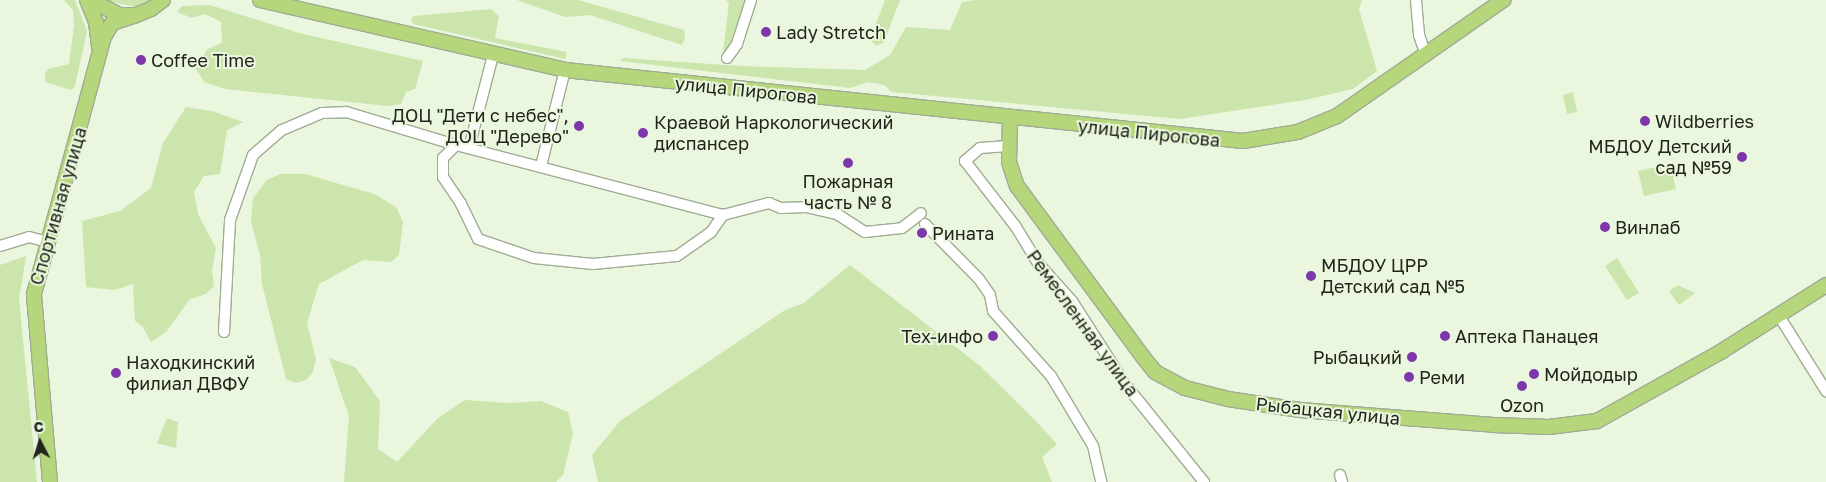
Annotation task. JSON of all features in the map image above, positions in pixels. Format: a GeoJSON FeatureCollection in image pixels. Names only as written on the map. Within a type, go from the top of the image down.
{"type":"FeatureCollection","features":[{"type":"Feature","properties":{"kind":"main road","name":"Спортивная улица"},"geometry":{"type":"LineString","coordinates":[[87,0],[98,31],[99,52]]}},
{"type":"Feature","properties":{"kind":"main road"},"geometry":{"type":"LineString","coordinates":[[91,0],[110,12],[136,15]]}},
{"type":"Feature","properties":{"kind":"main road"},"geometry":{"type":"LineString","coordinates":[[151,9],[163,0]]}},
{"type":"Feature","properties":{"kind":"main road"},"geometry":{"type":"LineString","coordinates":[[151,9],[172,0]]}},
{"type":"Feature","properties":{"kind":"main road","name":"улица Пирогова"},"geometry":{"type":"LineString","coordinates":[[260,0],[565,70],[1230,141],[1271,138],[1298,132],[1337,116],[1503,0]]}},
{"type":"Feature","properties":{"kind":"main road","name":"Спортивная улица"},"geometry":{"type":"LineString","coordinates":[[50,482],[34,294],[99,52],[112,23],[151,9]]}},
{"type":"Feature","properties":{"kind":"main road","name":"Рыбацкая улица"},"geometry":{"type":"LineString","coordinates":[[1010,118],[1008,146],[1011,174],[1021,193],[1142,358],[1155,372],[1177,384],[1228,399],[1275,407],[1397,419],[1549,427],[1575,425],[1612,415],[1779,316],[1826,285]]}},
{"type":"Feature","properties":{"kind":"street","name":"улица Пирогова"},"geometry":{"type":"LineString","coordinates":[[727,58],[737,44],[751,0]]}},
{"type":"Feature","properties":{"kind":"street"},"geometry":{"type":"LineString","coordinates":[[1416,0],[1419,36],[1426,55]]}},
{"type":"Feature","properties":{"kind":"street"},"geometry":{"type":"LineString","coordinates":[[469,148],[493,55]]}},
{"type":"Feature","properties":{"kind":"street"},"geometry":{"type":"LineString","coordinates":[[541,166],[565,70]]}},
{"type":"Feature","properties":{"kind":"street"},"geometry":{"type":"LineString","coordinates":[[224,332],[230,220],[253,155],[282,130],[333,111],[346,112],[456,145],[723,215],[769,203],[781,208],[806,207],[837,214],[865,232],[902,228],[921,213]]}},
{"type":"Feature","properties":{"kind":"street"},"geometry":{"type":"LineString","coordinates":[[456,145],[443,158],[443,177],[461,204],[478,239],[534,258],[593,264],[677,256],[712,232],[723,215]]}},
{"type":"Feature","properties":{"kind":"street","name":"Ремесленная улица"},"geometry":{"type":"LineString","coordinates":[[1008,146],[980,148],[965,161],[1016,227],[1038,263],[1072,301],[1120,376],[1204,482]]}},
{"type":"Feature","properties":{"kind":"street"},"geometry":{"type":"LineString","coordinates":[[925,224],[983,284],[990,294],[993,311],[1051,376],[1093,446],[1101,482]]}},
{"type":"Feature","properties":{"kind":"street"},"geometry":{"type":"LineString","coordinates":[[0,246],[29,237],[48,242]]}},
{"type":"Feature","properties":{"kind":"street"},"geometry":{"type":"LineString","coordinates":[[1779,316],[1826,391]]}},
{"type":"Feature","properties":{"kind":"green space"},"geometry":{"type":"Polygon","coordinates":[[[64,0],[75,0],[87,31],[75,86],[71,90],[45,82],[45,74],[48,69],[69,64],[74,25],[73,10],[64,0]]]}},
{"type":"Feature","properties":{"kind":"green space"},"geometry":{"type":"Polygon","coordinates":[[[104,0],[153,0],[143,6],[131,6],[104,0]]]}},
{"type":"Feature","properties":{"kind":"green space"},"geometry":{"type":"Polygon","coordinates":[[[517,0],[578,0],[684,30],[685,37],[682,45],[590,15],[565,17],[517,0]]]}},
{"type":"Feature","properties":{"kind":"green space"},"geometry":{"type":"Polygon","coordinates":[[[726,0],[746,0],[728,50],[723,52],[729,3],[726,0]]]}},
{"type":"Feature","properties":{"kind":"green space"},"geometry":{"type":"Polygon","coordinates":[[[885,0],[900,0],[884,42],[876,46],[870,40],[885,0]]]}},
{"type":"Feature","properties":{"kind":"green space"},"geometry":{"type":"Polygon","coordinates":[[[976,0],[1362,0],[1359,9],[1377,71],[1353,89],[1305,100],[1180,119],[892,92],[884,85],[868,82],[850,88],[620,61],[623,58],[740,66],[865,70],[890,55],[906,27],[950,30],[962,2],[976,0]]]}},
{"type":"Feature","properties":{"kind":"green space"},"geometry":{"type":"Polygon","coordinates":[[[210,5],[299,33],[423,61],[415,89],[406,92],[401,104],[388,106],[225,89],[204,82],[195,67],[208,49],[222,43],[221,22],[205,14],[192,18],[177,12],[182,6],[210,5]]]}},
{"type":"Feature","properties":{"kind":"green space"},"geometry":{"type":"Polygon","coordinates":[[[491,9],[499,16],[495,38],[567,52],[565,59],[413,24],[411,19],[414,16],[491,9]]]}},
{"type":"Feature","properties":{"kind":"green space"},"geometry":{"type":"Polygon","coordinates":[[[1573,92],[1577,112],[1567,114],[1563,95],[1573,92]]]}},
{"type":"Feature","properties":{"kind":"green space"},"geometry":{"type":"Polygon","coordinates":[[[186,107],[212,111],[243,122],[227,130],[220,174],[204,176],[194,192],[198,214],[216,248],[212,271],[214,286],[206,294],[190,299],[166,332],[151,342],[142,326],[135,321],[133,284],[115,290],[86,287],[82,221],[120,211],[151,188],[163,143],[186,107]]]}},
{"type":"Feature","properties":{"kind":"green space"},"geometry":{"type":"Polygon","coordinates":[[[1670,164],[1676,189],[1644,196],[1638,171],[1670,164]]]}},
{"type":"Feature","properties":{"kind":"green space"},"geometry":{"type":"Polygon","coordinates":[[[280,174],[305,174],[374,194],[396,207],[403,222],[399,255],[391,262],[363,260],[319,284],[307,323],[316,360],[313,372],[306,380],[296,383],[286,379],[262,284],[260,255],[251,222],[253,198],[267,180],[280,174]]]}},
{"type":"Feature","properties":{"kind":"green space"},"geometry":{"type":"Polygon","coordinates":[[[26,256],[19,299],[37,482],[0,482],[0,265],[26,256]]]}},
{"type":"Feature","properties":{"kind":"green space"},"geometry":{"type":"Polygon","coordinates":[[[1617,258],[1639,293],[1627,300],[1605,266],[1617,258]]]}},
{"type":"Feature","properties":{"kind":"green space"},"geometry":{"type":"Polygon","coordinates":[[[850,265],[979,365],[1032,417],[1057,444],[1042,457],[1052,482],[598,482],[592,455],[620,421],[785,310],[804,303],[850,265]]]}},
{"type":"Feature","properties":{"kind":"green space"},"geometry":{"type":"Polygon","coordinates":[[[1678,285],[1695,293],[1679,305],[1669,291],[1678,285]]]}},
{"type":"Feature","properties":{"kind":"green space"},"geometry":{"type":"Polygon","coordinates":[[[329,358],[355,367],[380,401],[378,449],[397,462],[437,419],[465,400],[508,403],[541,401],[568,412],[573,433],[563,475],[556,482],[344,482],[349,416],[329,358]]]}},
{"type":"Feature","properties":{"kind":"green space"},"geometry":{"type":"Polygon","coordinates":[[[167,418],[178,422],[176,448],[157,443],[167,418]]]}},
{"type":"Feature","properties":{"kind":"place","name":"Lady Stretch"},"geometry":{"type":"Point","coordinates":[766,32]}},
{"type":"Feature","properties":{"kind":"place","name":"Coffee Time"},"geometry":{"type":"Point","coordinates":[141,60]}},
{"type":"Feature","properties":{"kind":"place","name":"Wildberries"},"geometry":{"type":"Point","coordinates":[1645,121]}},
{"type":"Feature","properties":{"kind":"place","name":"ДОЦ \"Дети с небес\", ДОЦ \"Дерево\""},"geometry":{"type":"Point","coordinates":[579,126]}},
{"type":"Feature","properties":{"kind":"place","name":"Краевой Наркологический диспансер"},"geometry":{"type":"Point","coordinates":[643,133]}},
{"type":"Feature","properties":{"kind":"place","name":"МБДОУ Детский сад №59"},"geometry":{"type":"Point","coordinates":[1742,157]}},
{"type":"Feature","properties":{"kind":"place","name":"Пожарная часть № 8"},"geometry":{"type":"Point","coordinates":[848,163]}},
{"type":"Feature","properties":{"kind":"place","name":"Винлаб"},"geometry":{"type":"Point","coordinates":[1605,227]}},
{"type":"Feature","properties":{"kind":"place","name":"Рината"},"geometry":{"type":"Point","coordinates":[922,233]}},
{"type":"Feature","properties":{"kind":"place","name":"МБДОУ ЦРР Детский сад №5"},"geometry":{"type":"Point","coordinates":[1311,276]}},
{"type":"Feature","properties":{"kind":"place","name":"Тех-инфо"},"geometry":{"type":"Point","coordinates":[993,336]}},
{"type":"Feature","properties":{"kind":"place","name":"Аптека Панацея"},"geometry":{"type":"Point","coordinates":[1445,336]}},
{"type":"Feature","properties":{"kind":"place","name":"Рыбацкий"},"geometry":{"type":"Point","coordinates":[1412,357]}},
{"type":"Feature","properties":{"kind":"place","name":"Находкинский филиал ДВФУ"},"geometry":{"type":"Point","coordinates":[116,373]}},
{"type":"Feature","properties":{"kind":"place","name":"Мойдодыр"},"geometry":{"type":"Point","coordinates":[1534,374]}},
{"type":"Feature","properties":{"kind":"place","name":"Реми"},"geometry":{"type":"Point","coordinates":[1409,377]}},
{"type":"Feature","properties":{"kind":"place","name":"Ozon"},"geometry":{"type":"Point","coordinates":[1522,386]}}]}
